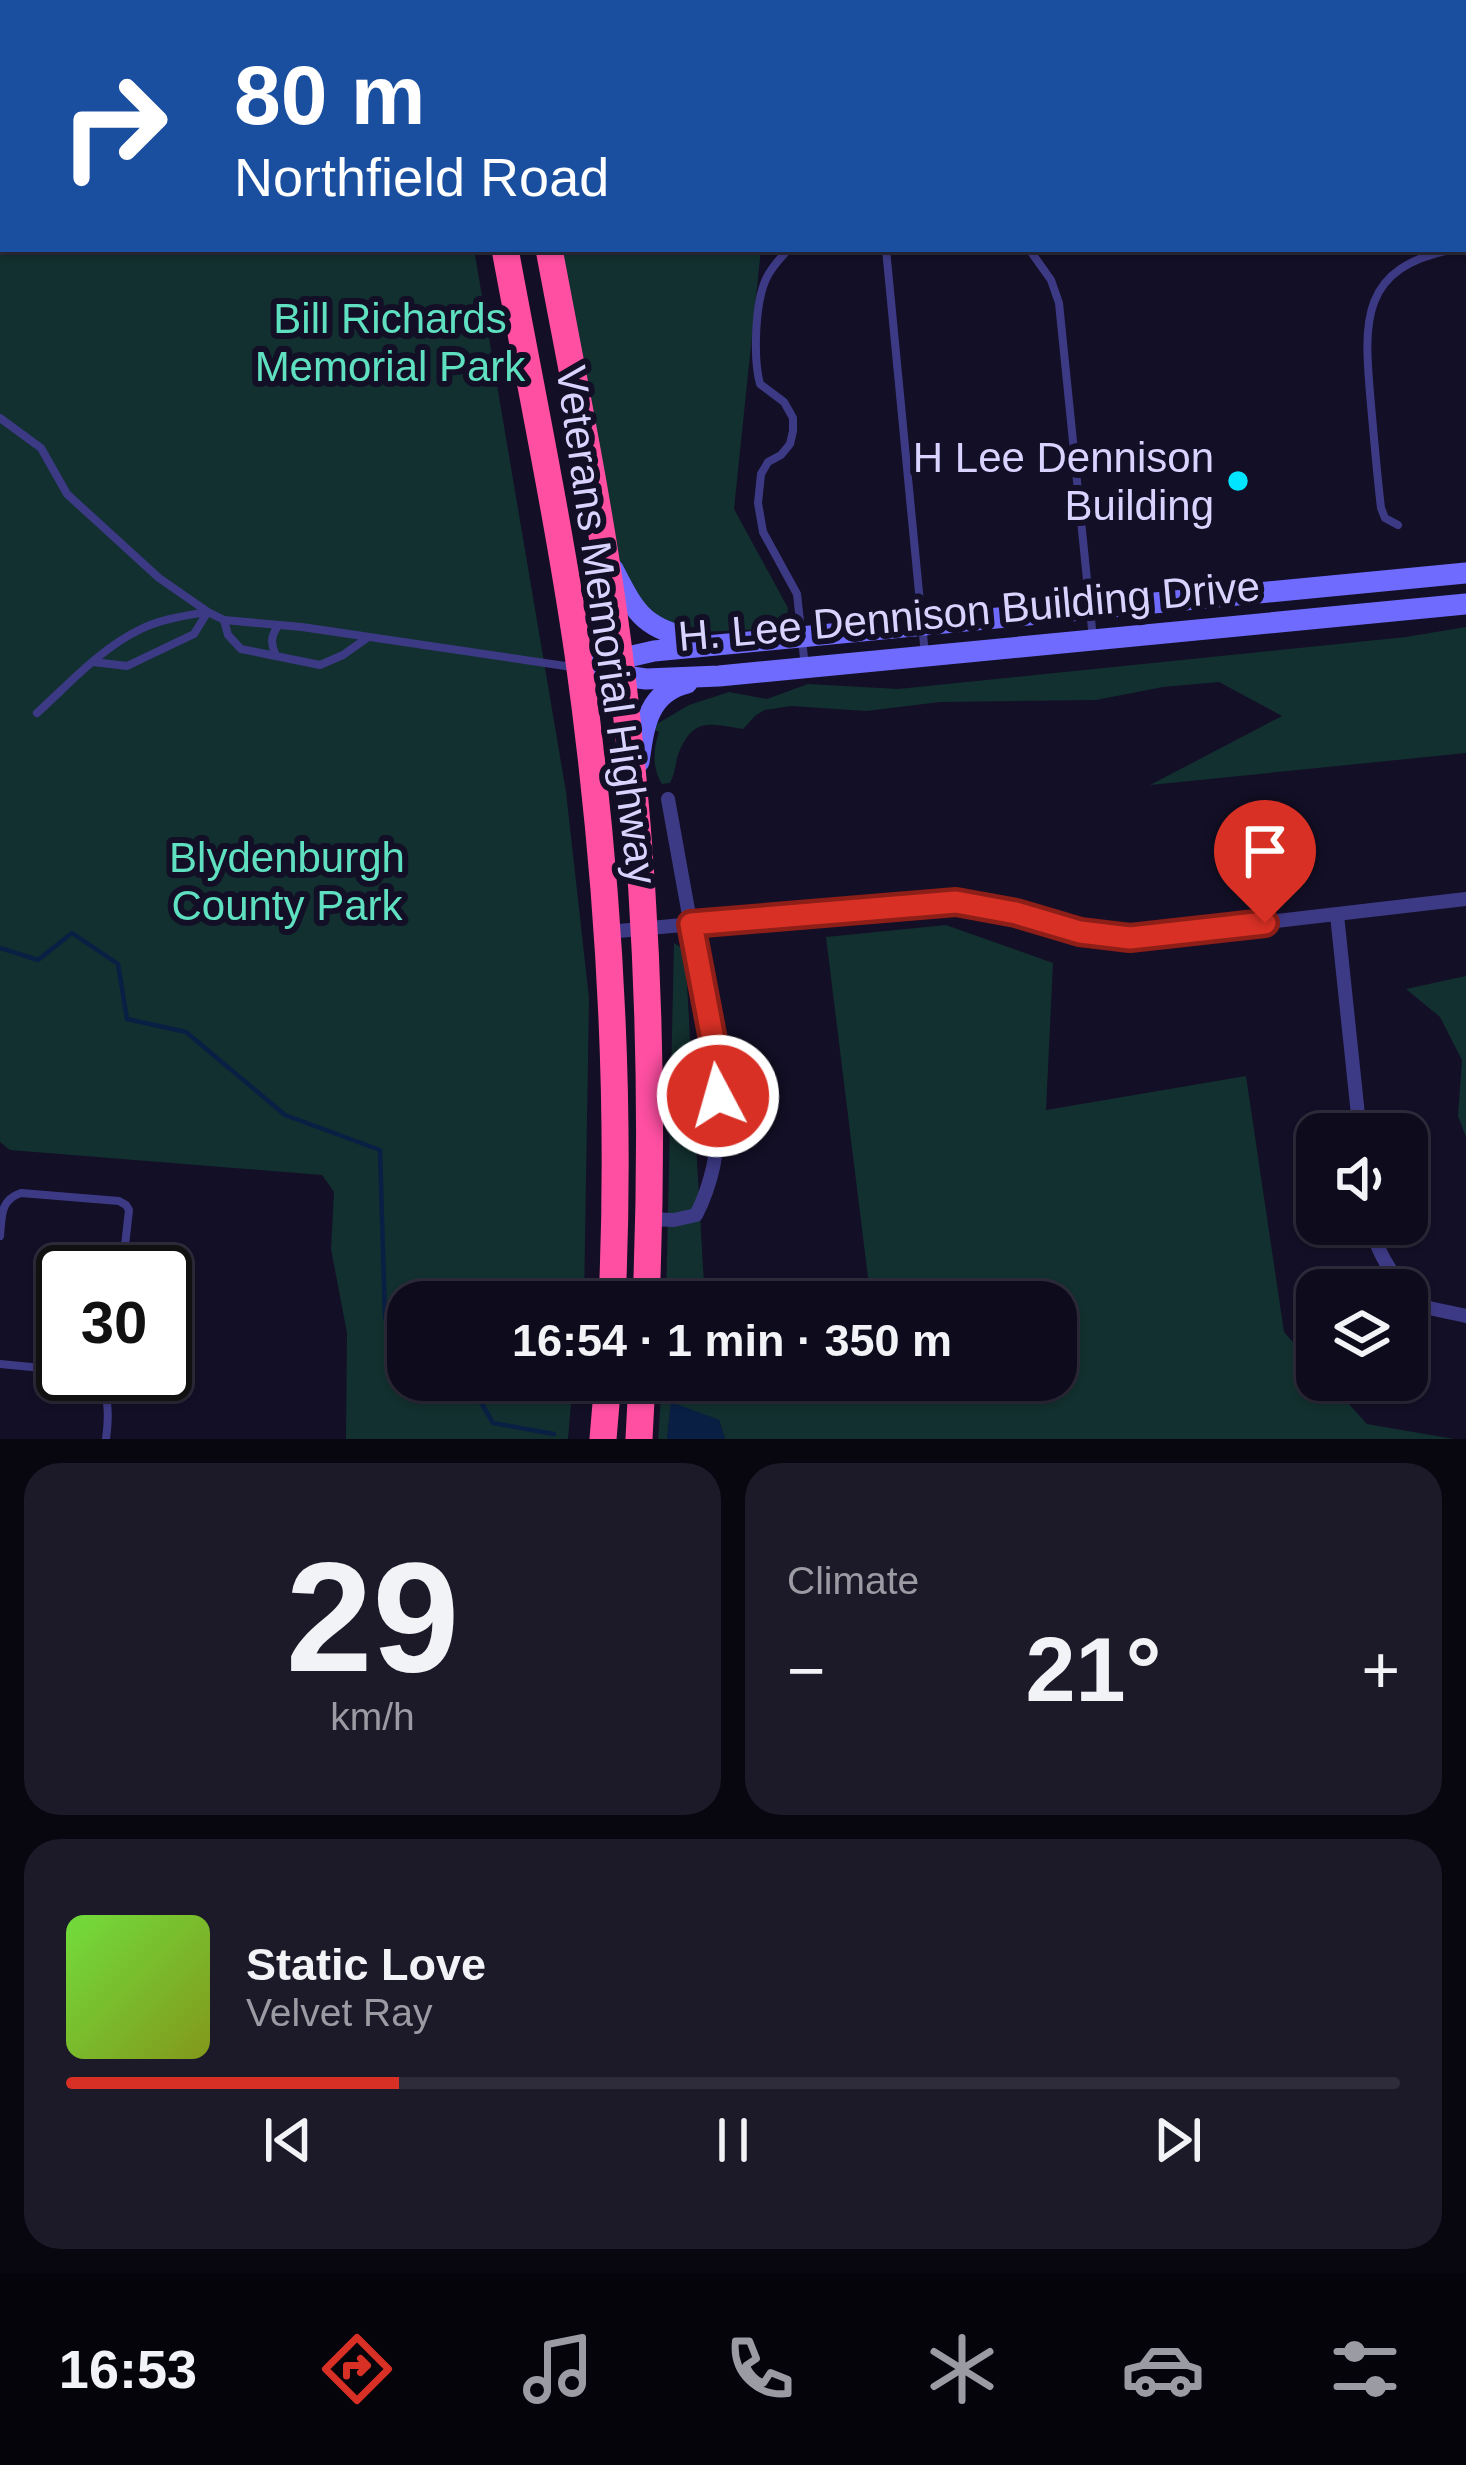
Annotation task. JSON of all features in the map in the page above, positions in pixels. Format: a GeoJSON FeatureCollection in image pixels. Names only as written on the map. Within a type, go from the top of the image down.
{"type":"FeatureCollection","features":[{"type":"Feature","properties":{"kind":"highway","name":"Veterans Memorial Highway"},"geometry":{"type":"LineString","coordinates":[[506,252],[559,537],[592,761],[608,932],[615,1126],[612,1281]]}},
{"type":"Feature","properties":{"kind":"highway","name":"Veterans Memorial Highway"},"geometry":{"type":"LineString","coordinates":[[550,252],[604,552],[634,792],[649,1040],[647,1281]]}},
{"type":"Feature","properties":{"kind":"highway"},"geometry":{"type":"LineString","coordinates":[[603,1439],[606,1401]]}},
{"type":"Feature","properties":{"kind":"highway"},"geometry":{"type":"LineString","coordinates":[[638,1439],[641,1401]]}},
{"type":"Feature","properties":{"kind":"street"},"geometry":{"type":"LineString","coordinates":[[604,552],[631,603],[647,622],[669,634],[716,645]]}},
{"type":"Feature","properties":{"kind":"street","name":"H. Lee Dennison Building Drive"},"geometry":{"type":"LineString","coordinates":[[580,668],[621,667],[716,645],[1466,573]]}},
{"type":"Feature","properties":{"kind":"street"},"geometry":{"type":"LineString","coordinates":[[1267,592],[1269,623]]}},
{"type":"Feature","properties":{"kind":"street","name":"H. Lee Dennison Building Drive"},"geometry":{"type":"LineString","coordinates":[[621,667],[646,679],[719,676],[1466,604]]}},
{"type":"Feature","properties":{"kind":"street"},"geometry":{"type":"LineString","coordinates":[[634,792],[645,721],[656,700],[679,684],[719,676]]}},
{"type":"Feature","properties":{"kind":"street"},"geometry":{"type":"LineString","coordinates":[[649,1219],[696,1215],[711,1186],[719,1126],[718,1066],[668,800]]}},
{"type":"Feature","properties":{"kind":"street"},"geometry":{"type":"LineString","coordinates":[[608,932],[956,902],[1080,932],[1130,938],[1466,899]]}},
{"type":"Feature","properties":{"kind":"street"},"geometry":{"type":"LineString","coordinates":[[1336,915],[1358,1113]]}},
{"type":"Feature","properties":{"kind":"street"},"geometry":{"type":"LineString","coordinates":[[1428,1307],[1466,1316]]}},
{"type":"Feature","properties":{"kind":"lane"},"geometry":{"type":"LineString","coordinates":[[786,252],[763,286],[757,362],[760,384],[790,412],[793,438],[764,468],[758,503],[763,532],[796,594],[806,668]]}},
{"type":"Feature","properties":{"kind":"lane"},"geometry":{"type":"LineString","coordinates":[[886,252],[925,657]]}},
{"type":"Feature","properties":{"kind":"lane"},"geometry":{"type":"LineString","coordinates":[[1031,252],[1052,280],[1059,303],[1094,640]]}},
{"type":"Feature","properties":{"kind":"lane"},"geometry":{"type":"LineString","coordinates":[[1398,525],[1385,518],[1381,508],[1367,366],[1368,320],[1374,300],[1392,276],[1420,258],[1443,252]]}},
{"type":"Feature","properties":{"kind":"lane"},"geometry":{"type":"LineString","coordinates":[[0,418],[41,448],[67,494],[159,578],[224,620],[580,668]]}},
{"type":"Feature","properties":{"kind":"lane"},"geometry":{"type":"LineString","coordinates":[[37,713],[92,662],[142,628],[208,612]]}},
{"type":"Feature","properties":{"kind":"lane"},"geometry":{"type":"LineString","coordinates":[[92,662],[127,666],[194,634],[208,612]]}},
{"type":"Feature","properties":{"kind":"lane"},"geometry":{"type":"LineString","coordinates":[[224,620],[228,635],[241,649],[320,664],[369,638]]}},
{"type":"Feature","properties":{"kind":"lane"},"geometry":{"type":"LineString","coordinates":[[276,656],[272,634],[279,625]]}},
{"type":"Feature","properties":{"kind":"lane"},"geometry":{"type":"LineString","coordinates":[[0,1236],[2,1206],[21,1193],[126,1204],[125,1245]]}},
{"type":"Feature","properties":{"kind":"lane"},"geometry":{"type":"LineString","coordinates":[[0,1364],[36,1367]]}},
{"type":"Feature","properties":{"kind":"lane"},"geometry":{"type":"LineString","coordinates":[[106,1439],[107,1401]]}},
{"type":"Feature","properties":{"kind":"green space","name":"Blydenburgh County Park"},"geometry":{"type":"Polygon","coordinates":[[[0,252],[475,252],[566,792],[589,998],[584,1281],[387,1281],[387,1401],[571,1401],[568,1439],[346,1439],[347,1333],[331,1249],[334,1192],[322,1175],[10,1150],[0,1142],[0,252]]]}},
{"type":"Feature","properties":{"kind":"green space"},"geometry":{"type":"Polygon","coordinates":[[[563,252],[761,252],[734,509],[788,608],[786,628],[700,632],[661,626],[619,573],[563,252]]]}},
{"type":"Feature","properties":{"kind":"green space"},"geometry":{"type":"Polygon","coordinates":[[[1466,627],[1466,753],[1150,785],[1282,716],[1219,682],[1096,700],[940,702],[866,711],[791,706],[765,710],[743,729],[696,728],[684,742],[670,783],[662,784],[655,765],[659,732],[650,728],[689,705],[729,692],[767,699],[808,684],[898,689],[1466,627]]]}},
{"type":"Feature","properties":{"kind":"green space"},"geometry":{"type":"Polygon","coordinates":[[[946,925],[1053,963],[1046,1110],[1246,1076],[1284,1332],[1296,1345],[1296,1401],[1346,1401],[1367,1424],[1454,1439],[725,1439],[719,1420],[671,1403],[667,1439],[658,1439],[661,1401],[1077,1401],[1077,1281],[868,1281],[826,937],[946,925]]]}},
{"type":"Feature","properties":{"kind":"green space"},"geometry":{"type":"Polygon","coordinates":[[[674,943],[685,950],[704,1281],[666,1281],[674,943]]]}},
{"type":"Feature","properties":{"kind":"green space"},"geometry":{"type":"Polygon","coordinates":[[[1466,976],[1466,1137],[1458,1116],[1462,1060],[1440,1017],[1406,989],[1466,976]]]}},
{"type":"Feature","properties":{"kind":"water"},"geometry":{"type":"Polygon","coordinates":[[[671,1402],[719,1420],[725,1439],[667,1439],[671,1402]]]}},
{"type":"Feature","properties":{"kind":"waterway"},"geometry":{"type":"LineString","coordinates":[[0,948],[38,960],[72,933],[118,964],[127,1019],[186,1032],[285,1115],[380,1150],[387,1319]]}},
{"type":"Feature","properties":{"kind":"waterway"},"geometry":{"type":"LineString","coordinates":[[480,1401],[493,1423],[554,1434]]}},
{"type":"Feature","properties":{"kind":"place","name":"H Lee Dennison Building"},"geometry":{"type":"Point","coordinates":[1238,481]}},
{"type":"Feature","properties":{"kind":"route"},"geometry":{"type":"LineString","coordinates":[[718,1096],[718,1066],[691,924],[956,902],[1080,932],[1130,938],[1265,923]]}},
{"type":"Feature","properties":{"kind":"park label","name":"Bill Richards Memorial Park"},"geometry":{"type":"Point","coordinates":[390,342]}}]}
